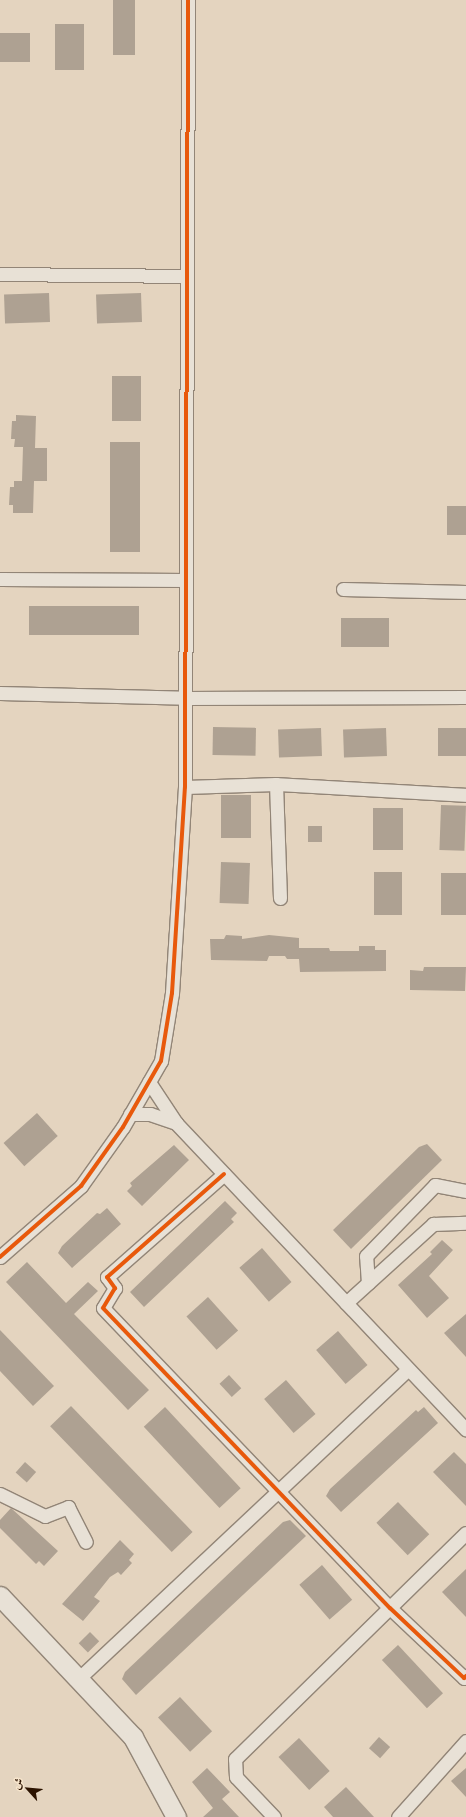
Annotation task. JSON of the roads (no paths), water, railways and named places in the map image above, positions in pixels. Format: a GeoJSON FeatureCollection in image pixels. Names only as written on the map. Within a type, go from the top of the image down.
{"type":"FeatureCollection","features":[{"type":"Feature","properties":{"kind":"street"},"geometry":{"type":"LineString","coordinates":[[0,1257],[81,1186],[130,1114],[161,1061],[172,993],[185,787],[188,0]]}},
{"type":"Feature","properties":{"kind":"street"},"geometry":{"type":"LineString","coordinates":[[0,274],[187,276]]}},
{"type":"Feature","properties":{"kind":"street"},"geometry":{"type":"LineString","coordinates":[[0,579],[186,580]]}},
{"type":"Feature","properties":{"kind":"street"},"geometry":{"type":"LineString","coordinates":[[343,589],[466,592]]}},
{"type":"Feature","properties":{"kind":"street"},"geometry":{"type":"LineString","coordinates":[[0,693],[185,698],[466,697]]}},
{"type":"Feature","properties":{"kind":"street"},"geometry":{"type":"LineString","coordinates":[[185,787],[276,784],[466,795]]}},
{"type":"Feature","properties":{"kind":"street"},"geometry":{"type":"LineString","coordinates":[[276,784],[280,898]]}},
{"type":"Feature","properties":{"kind":"street"},"geometry":{"type":"LineString","coordinates":[[149,1082],[176,1123],[466,1430]]}},
{"type":"Feature","properties":{"kind":"street"},"geometry":{"type":"LineString","coordinates":[[130,1114],[150,1114],[176,1123]]}},
{"type":"Feature","properties":{"kind":"street"},"geometry":{"type":"LineString","coordinates":[[224,1174],[107,1277],[115,1288],[103,1308],[279,1490],[390,1608],[465,1679]]}},
{"type":"Feature","properties":{"kind":"street"},"geometry":{"type":"LineString","coordinates":[[368,1283],[366,1256],[434,1185],[466,1191]]}},
{"type":"Feature","properties":{"kind":"street"},"geometry":{"type":"LineString","coordinates":[[346,1303],[432,1224],[466,1223]]}},
{"type":"Feature","properties":{"kind":"street"},"geometry":{"type":"LineString","coordinates":[[77,1680],[408,1369]]}},
{"type":"Feature","properties":{"kind":"street"},"geometry":{"type":"LineString","coordinates":[[0,1494],[45,1516],[68,1507],[86,1542]]}},
{"type":"Feature","properties":{"kind":"street"},"geometry":{"type":"LineString","coordinates":[[274,1817],[236,1777],[234,1759],[466,1533]]}},
{"type":"Feature","properties":{"kind":"street"},"geometry":{"type":"LineString","coordinates":[[0,1596],[77,1680],[133,1737],[176,1817]]}},
{"type":"Feature","properties":{"kind":"street"},"geometry":{"type":"LineString","coordinates":[[398,1817],[466,1741]]}}]}
